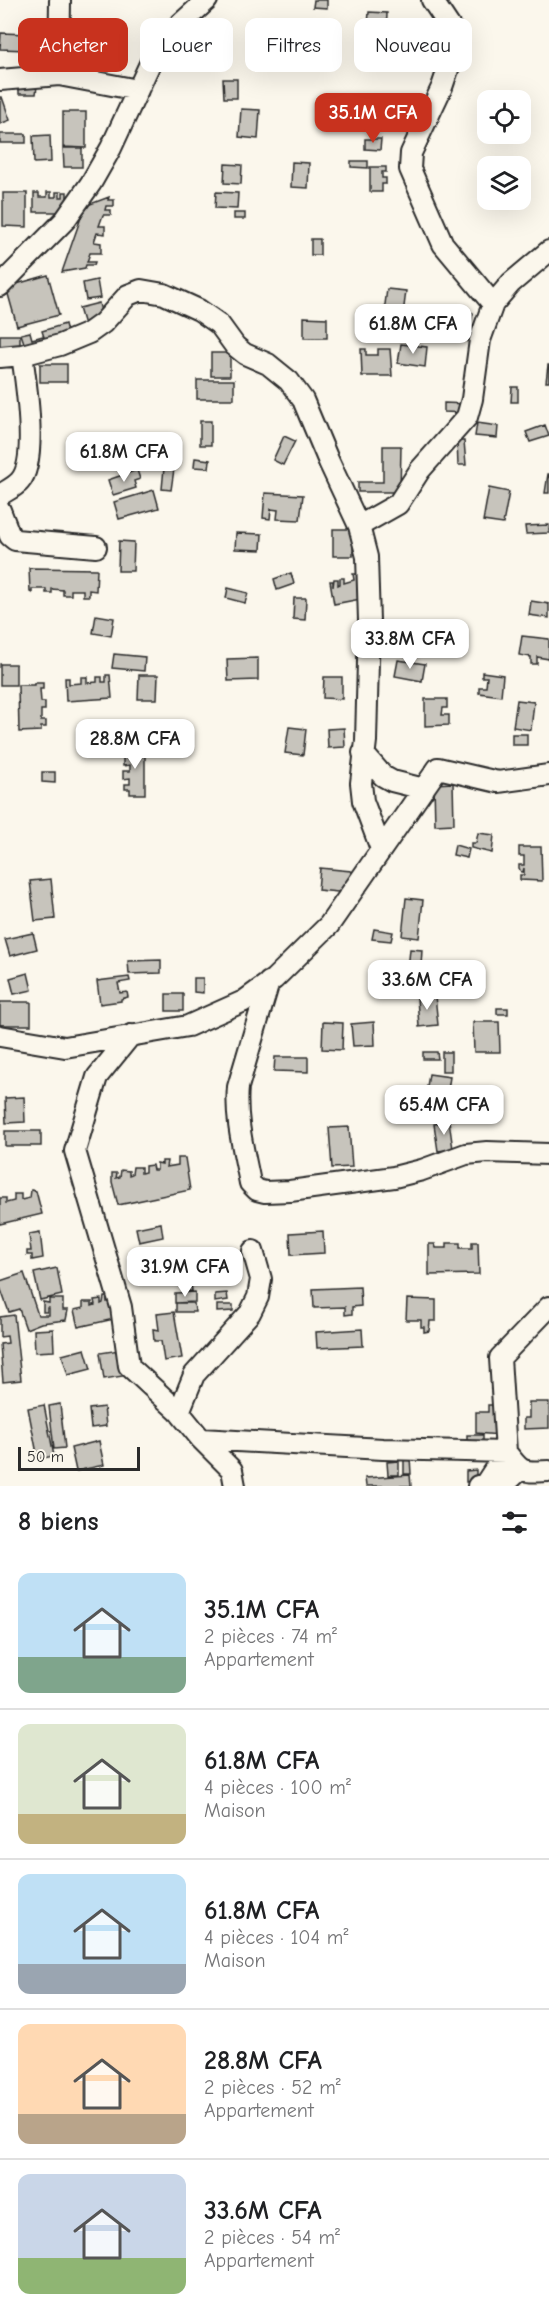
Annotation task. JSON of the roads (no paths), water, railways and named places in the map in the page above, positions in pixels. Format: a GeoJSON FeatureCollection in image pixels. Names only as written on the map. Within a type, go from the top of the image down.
{"type":"FeatureCollection","features":[{"type":"Feature","properties":{"kind":"street"},"geometry":{"type":"LineString","coordinates":[[59,75],[60,0]]}},
{"type":"Feature","properties":{"kind":"street"},"geometry":{"type":"LineString","coordinates":[[0,286],[65,220],[91,183],[111,148],[154,55],[165,38],[207,0]]}},
{"type":"Feature","properties":{"kind":"street"},"geometry":{"type":"LineString","coordinates":[[432,0],[454,33],[455,49],[442,87],[411,153],[410,169],[443,244],[493,304]]}},
{"type":"Feature","properties":{"kind":"street"},"geometry":{"type":"LineString","coordinates":[[0,80],[59,75],[138,90]]}},
{"type":"Feature","properties":{"kind":"street"},"geometry":{"type":"LineString","coordinates":[[359,526],[398,504],[420,470],[467,417],[472,399],[480,340],[493,304],[511,283],[549,251]]}},
{"type":"Feature","properties":{"kind":"street"},"geometry":{"type":"LineString","coordinates":[[0,357],[22,355],[60,345],[89,333],[103,323],[128,295],[141,290],[164,294],[199,310],[219,324],[244,354],[268,364],[289,381],[303,400],[359,526],[367,557],[369,621],[361,783],[363,801],[381,849]]}},
{"type":"Feature","properties":{"kind":"street"},"geometry":{"type":"LineString","coordinates":[[0,495],[20,481],[26,470],[29,402],[22,355]]}},
{"type":"Feature","properties":{"kind":"street"},"geometry":{"type":"LineString","coordinates":[[0,510],[10,536],[15,540],[96,547]]}},
{"type":"Feature","properties":{"kind":"street"},"geometry":{"type":"LineString","coordinates":[[363,753],[383,776],[392,781],[424,789]]}},
{"type":"Feature","properties":{"kind":"street"},"geometry":{"type":"LineString","coordinates":[[0,1036],[65,1047],[188,1026],[244,1001],[269,982],[329,925],[438,768],[498,782],[549,775]]}},
{"type":"Feature","properties":{"kind":"street"},"geometry":{"type":"LineString","coordinates":[[269,982],[238,1087],[236,1102],[238,1126],[250,1183],[257,1190],[290,1191],[394,1177],[422,1170],[466,1154],[487,1152],[549,1154]]}},
{"type":"Feature","properties":{"kind":"street"},"geometry":{"type":"LineString","coordinates":[[131,1035],[97,1077],[75,1151],[121,1307],[129,1366],[179,1412],[201,1439],[232,1470],[235,1486]]}},
{"type":"Feature","properties":{"kind":"street"},"geometry":{"type":"LineString","coordinates":[[179,1412],[194,1375],[250,1313],[258,1297],[261,1279],[252,1251]]}},
{"type":"Feature","properties":{"kind":"street"},"geometry":{"type":"LineString","coordinates":[[549,1307],[500,1358],[506,1452],[520,1470],[549,1471]]}},
{"type":"Feature","properties":{"kind":"street"},"geometry":{"type":"LineString","coordinates":[[201,1439],[383,1449],[506,1452]]}},
{"type":"Feature","properties":{"kind":"street"},"geometry":{"type":"LineString","coordinates":[[481,1485],[506,1452]]}},
{"type":"Feature","properties":{"kind":"street"},"geometry":{"type":"LineString","coordinates":[[481,1485],[507,1482],[520,1470]]}}]}
